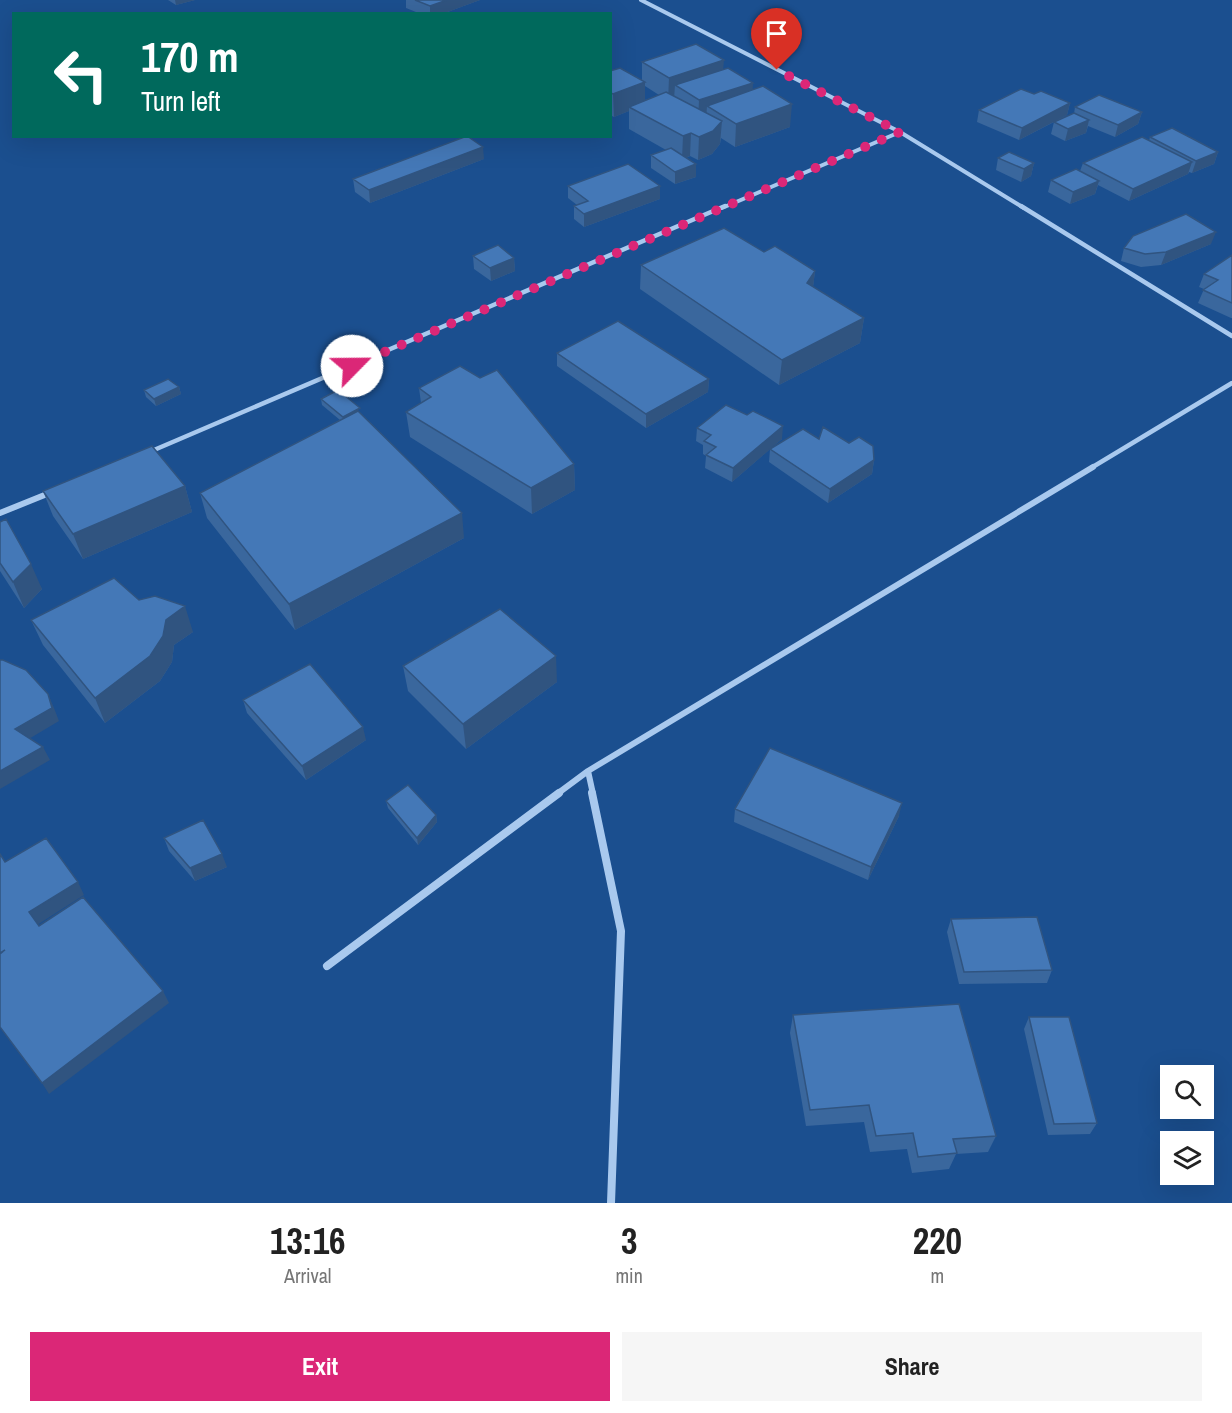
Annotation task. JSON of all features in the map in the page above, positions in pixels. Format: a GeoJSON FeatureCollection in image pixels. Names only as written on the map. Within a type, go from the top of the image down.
{"type":"FeatureCollection","features":[{"type":"Feature","properties":{"kind":"street"},"geometry":{"type":"LineString","coordinates":[[641,0],[900,132],[1232,336]]}},
{"type":"Feature","properties":{"kind":"street"},"geometry":{"type":"LineString","coordinates":[[143,454],[900,132]]}},
{"type":"Feature","properties":{"kind":"street"},"geometry":{"type":"LineString","coordinates":[[327,966],[588,771],[1232,383]]}},
{"type":"Feature","properties":{"kind":"street"},"geometry":{"type":"LineString","coordinates":[[0,513],[55,490]]}},
{"type":"Feature","properties":{"kind":"street"},"geometry":{"type":"LineString","coordinates":[[588,771],[621,931],[611,1203]]}},
{"type":"Feature","properties":{"kind":"building"},"geometry":{"type":"Polygon","coordinates":[[[415,0],[447,0],[430,6],[415,0]]]}},
{"type":"Feature","properties":{"kind":"building"},"geometry":{"type":"Polygon","coordinates":[[[696,44],[724,60],[669,78],[642,62],[696,44]]]}},
{"type":"Feature","properties":{"kind":"building"},"geometry":{"type":"Polygon","coordinates":[[[620,68],[645,82],[613,94],[612,70],[620,68]]]}},
{"type":"Feature","properties":{"kind":"building"},"geometry":{"type":"Polygon","coordinates":[[[728,68],[753,83],[699,100],[675,85],[728,68]]]}},
{"type":"Feature","properties":{"kind":"building"},"geometry":{"type":"Polygon","coordinates":[[[763,86],[792,104],[736,124],[707,106],[763,86]]]}},
{"type":"Feature","properties":{"kind":"building"},"geometry":{"type":"Polygon","coordinates":[[[1021,89],[1034,94],[1041,91],[1070,103],[1022,128],[979,110],[1021,89]]]}},
{"type":"Feature","properties":{"kind":"building"},"geometry":{"type":"Polygon","coordinates":[[[666,92],[722,121],[713,131],[699,137],[691,133],[683,136],[629,107],[666,92]]]}},
{"type":"Feature","properties":{"kind":"building"},"geometry":{"type":"Polygon","coordinates":[[[1099,95],[1142,112],[1118,125],[1075,107],[1099,95]]]}},
{"type":"Feature","properties":{"kind":"building"},"geometry":{"type":"Polygon","coordinates":[[[1074,113],[1089,120],[1068,129],[1054,122],[1074,113]]]}},
{"type":"Feature","properties":{"kind":"building"},"geometry":{"type":"Polygon","coordinates":[[[1172,128],[1218,152],[1196,161],[1150,137],[1172,128]]]}},
{"type":"Feature","properties":{"kind":"building"},"geometry":{"type":"Polygon","coordinates":[[[1142,137],[1192,162],[1133,189],[1083,163],[1142,137]]]}},
{"type":"Feature","properties":{"kind":"building"},"geometry":{"type":"Polygon","coordinates":[[[462,138],[470,138],[483,147],[369,190],[353,179],[462,138]]]}},
{"type":"Feature","properties":{"kind":"building"},"geometry":{"type":"Polygon","coordinates":[[[671,148],[696,164],[675,172],[651,155],[671,148]]]}},
{"type":"Feature","properties":{"kind":"building"},"geometry":{"type":"Polygon","coordinates":[[[1009,152],[1034,163],[1024,169],[998,158],[1009,152]]]}},
{"type":"Feature","properties":{"kind":"building"},"geometry":{"type":"Polygon","coordinates":[[[628,164],[660,186],[584,214],[574,206],[588,201],[568,186],[628,164]]]}},
{"type":"Feature","properties":{"kind":"building"},"geometry":{"type":"Polygon","coordinates":[[[1076,169],[1099,181],[1073,192],[1051,180],[1076,169]]]}},
{"type":"Feature","properties":{"kind":"building"},"geometry":{"type":"Polygon","coordinates":[[[1186,214],[1216,232],[1166,252],[1145,254],[1124,248],[1133,236],[1186,214]]]}},
{"type":"Feature","properties":{"kind":"building"},"geometry":{"type":"Polygon","coordinates":[[[724,228],[764,252],[775,246],[815,271],[807,283],[864,318],[782,360],[641,265],[724,228]]]}},
{"type":"Feature","properties":{"kind":"building"},"geometry":{"type":"Polygon","coordinates":[[[498,245],[514,258],[490,268],[473,256],[498,245]]]}},
{"type":"Feature","properties":{"kind":"building"},"geometry":{"type":"Polygon","coordinates":[[[1232,255],[1232,303],[1203,290],[1218,280],[1204,274],[1232,255]]]}},
{"type":"Feature","properties":{"kind":"building"},"geometry":{"type":"Polygon","coordinates":[[[618,321],[709,379],[646,414],[557,353],[618,321]]]}},
{"type":"Feature","properties":{"kind":"building"},"geometry":{"type":"Polygon","coordinates":[[[460,366],[480,378],[497,370],[574,464],[531,488],[406,412],[431,397],[419,388],[460,366]]]}},
{"type":"Feature","properties":{"kind":"building"},"geometry":{"type":"Polygon","coordinates":[[[168,379],[179,387],[154,399],[144,390],[168,379]]]}},
{"type":"Feature","properties":{"kind":"building"},"geometry":{"type":"Polygon","coordinates":[[[338,390],[360,408],[343,417],[321,399],[338,390]]]}},
{"type":"Feature","properties":{"kind":"building"},"geometry":{"type":"Polygon","coordinates":[[[726,405],[747,415],[753,411],[783,426],[733,468],[706,455],[716,447],[704,441],[711,435],[697,428],[726,405]]]}},
{"type":"Feature","properties":{"kind":"building"},"geometry":{"type":"Polygon","coordinates":[[[358,411],[462,513],[289,604],[200,493],[358,411]]]}},
{"type":"Feature","properties":{"kind":"building"},"geometry":{"type":"Polygon","coordinates":[[[823,427],[849,443],[859,437],[873,446],[874,460],[830,489],[770,449],[803,429],[819,439],[823,427]]]}},
{"type":"Feature","properties":{"kind":"building"},"geometry":{"type":"Polygon","coordinates":[[[152,446],[185,486],[73,534],[43,491],[152,446]]]}},
{"type":"Feature","properties":{"kind":"building"},"geometry":{"type":"Polygon","coordinates":[[[6,519],[31,564],[13,582],[0,563],[0,522],[6,519]]]}},
{"type":"Feature","properties":{"kind":"building"},"geometry":{"type":"Polygon","coordinates":[[[114,578],[139,600],[155,596],[185,606],[166,620],[163,636],[150,656],[95,698],[31,620],[114,578]]]}},
{"type":"Feature","properties":{"kind":"building"},"geometry":{"type":"Polygon","coordinates":[[[500,609],[556,656],[463,724],[403,666],[500,609]]]}},
{"type":"Feature","properties":{"kind":"building"},"geometry":{"type":"Polygon","coordinates":[[[0,660],[26,670],[48,694],[52,708],[15,729],[43,747],[0,771],[0,660]]]}},
{"type":"Feature","properties":{"kind":"building"},"geometry":{"type":"Polygon","coordinates":[[[310,664],[363,727],[302,766],[243,700],[310,664]]]}},
{"type":"Feature","properties":{"kind":"building"},"geometry":{"type":"Polygon","coordinates":[[[770,748],[902,803],[871,867],[735,809],[770,748]]]}},
{"type":"Feature","properties":{"kind":"building"},"geometry":{"type":"Polygon","coordinates":[[[408,785],[436,815],[417,838],[386,801],[408,785]]]}},
{"type":"Feature","properties":{"kind":"building"},"geometry":{"type":"Polygon","coordinates":[[[203,820],[222,854],[190,868],[164,838],[203,820]]]}},
{"type":"Feature","properties":{"kind":"building"},"geometry":{"type":"Polygon","coordinates":[[[46,838],[78,882],[29,912],[39,926],[83,897],[163,991],[42,1083],[0,1027],[0,954],[5,950],[0,953],[0,854],[5,862],[46,838]]]}},
{"type":"Feature","properties":{"kind":"building"},"geometry":{"type":"Polygon","coordinates":[[[1037,917],[1052,970],[964,972],[951,919],[1037,917]]]}},
{"type":"Feature","properties":{"kind":"building"},"geometry":{"type":"Polygon","coordinates":[[[959,1004],[996,1136],[953,1139],[957,1153],[918,1157],[913,1133],[876,1136],[869,1105],[810,1110],[793,1015],[959,1004]]]}},
{"type":"Feature","properties":{"kind":"building"},"geometry":{"type":"Polygon","coordinates":[[[1029,1017],[1069,1017],[1097,1123],[1054,1124],[1029,1017]]]}},
{"type":"Feature","properties":{"kind":"route"},"geometry":{"type":"LineString","coordinates":[[352,366],[900,132],[777,70]]}}]}
